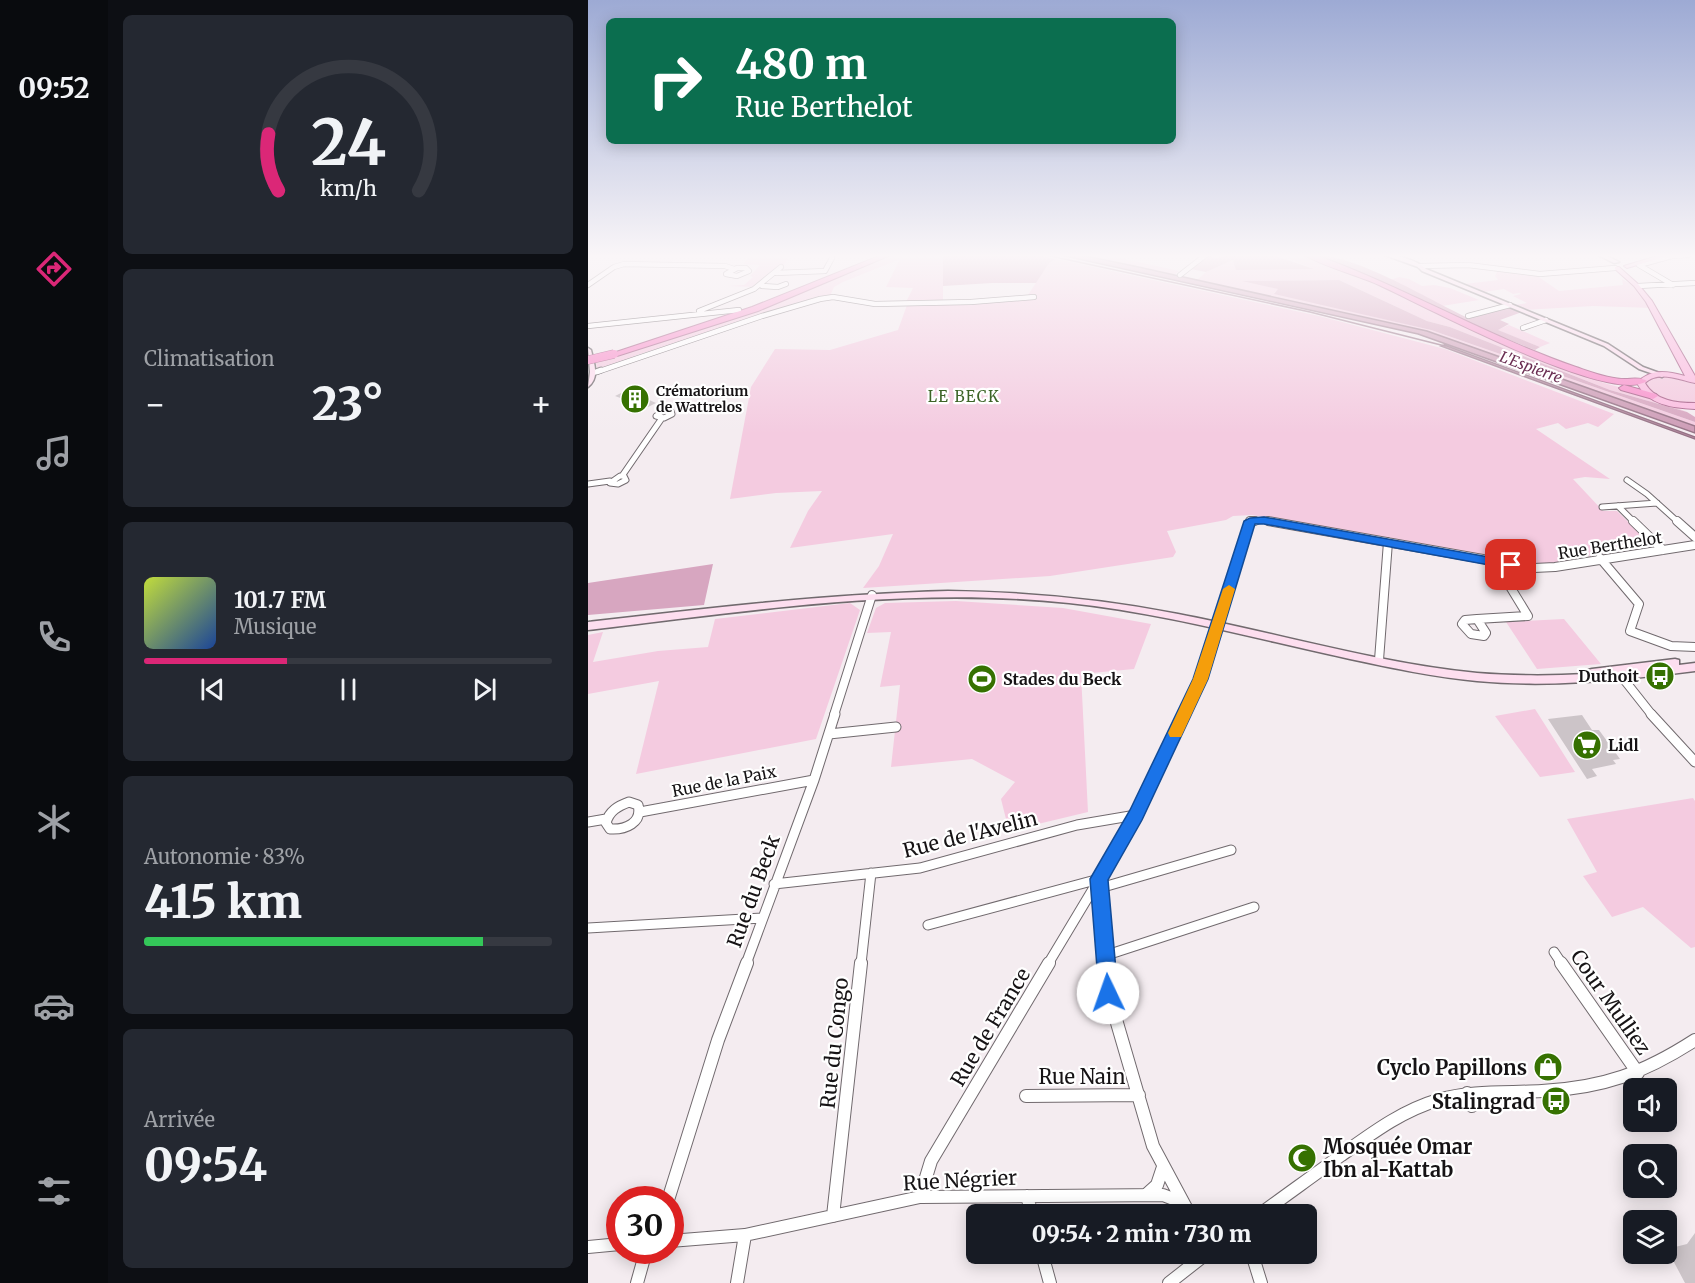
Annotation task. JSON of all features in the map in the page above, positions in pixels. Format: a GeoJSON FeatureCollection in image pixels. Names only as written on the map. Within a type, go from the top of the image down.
{"type":"FeatureCollection","features":[{"type":"Feature","properties":{"kind":"highway"},"geometry":{"type":"LineString","coordinates":[[588,360],[614,354],[740,314]]}},
{"type":"Feature","properties":{"kind":"highway"},"geometry":{"type":"LineString","coordinates":[[1442,314],[1478,331],[1588,374],[1653,396]]}},
{"type":"Feature","properties":{"kind":"highway"},"geometry":{"type":"LineString","coordinates":[[1588,374],[1621,384],[1642,380]]}},
{"type":"Feature","properties":{"kind":"main road"},"geometry":{"type":"LineString","coordinates":[[1660,314],[1675,352],[1695,382]]}},
{"type":"Feature","properties":{"kind":"main road"},"geometry":{"type":"LineString","coordinates":[[1675,352],[1679,371],[1642,380],[1643,388],[1653,396],[1695,412]]}},
{"type":"Feature","properties":{"kind":"main road"},"geometry":{"type":"LineString","coordinates":[[1666,375],[1695,382]]}},
{"type":"Feature","properties":{"kind":"main road"},"geometry":{"type":"LineString","coordinates":[[1678,404],[1695,405]]}},
{"type":"Feature","properties":{"kind":"street"},"geometry":{"type":"LineString","coordinates":[[588,326],[696,314]]}},
{"type":"Feature","properties":{"kind":"street"},"geometry":{"type":"LineString","coordinates":[[593,374],[766,314]]}},
{"type":"Feature","properties":{"kind":"street"},"geometry":{"type":"LineString","coordinates":[[1468,316],[1476,314]]}},
{"type":"Feature","properties":{"kind":"street"},"geometry":{"type":"LineString","coordinates":[[1531,314],[1605,345],[1645,370],[1666,375]]}},
{"type":"Feature","properties":{"kind":"street"},"geometry":{"type":"LineString","coordinates":[[1523,328],[1545,320]]}},
{"type":"Feature","properties":{"kind":"street"},"geometry":{"type":"LineString","coordinates":[[588,350],[593,374],[588,385]]}},
{"type":"Feature","properties":{"kind":"street"},"geometry":{"type":"LineString","coordinates":[[1632,362],[1642,380]]}},
{"type":"Feature","properties":{"kind":"street"},"geometry":{"type":"LineString","coordinates":[[588,484],[623,482],[626,478],[622,476],[662,418]]}},
{"type":"Feature","properties":{"kind":"street"},"geometry":{"type":"LineString","coordinates":[[1627,480],[1695,537]]}},
{"type":"Feature","properties":{"kind":"street"},"geometry":{"type":"LineString","coordinates":[[1602,507],[1657,503]]}},
{"type":"Feature","properties":{"kind":"street"},"geometry":{"type":"LineString","coordinates":[[1618,506],[1663,550]]}},
{"type":"Feature","properties":{"kind":"street","name":"Rue Berthelot"},"geometry":{"type":"LineString","coordinates":[[1248,526],[1250,521],[1257,519],[1495,562],[1546,568],[1695,545]]}},
{"type":"Feature","properties":{"kind":"street","name":"Rue de France"},"geometry":{"type":"LineString","coordinates":[[920,1197],[931,1161],[1100,883],[1136,815],[1198,684],[1248,526]]}},
{"type":"Feature","properties":{"kind":"street"},"geometry":{"type":"LineString","coordinates":[[1379,660],[1388,542]]}},
{"type":"Feature","properties":{"kind":"street"},"geometry":{"type":"LineString","coordinates":[[1600,558],[1639,604],[1630,631],[1671,646],[1695,647]]}},
{"type":"Feature","properties":{"kind":"street"},"geometry":{"type":"LineString","coordinates":[[1477,619],[1528,616],[1495,562]]}},
{"type":"Feature","properties":{"kind":"street"},"geometry":{"type":"LineString","coordinates":[[588,622],[681,615],[872,595],[953,592],[1035,597],[1111,606],[1468,676],[1533,680],[1695,667]]}},
{"type":"Feature","properties":{"kind":"street","name":"Rue du Beck"},"geometry":{"type":"LineString","coordinates":[[672,1186],[718,1040],[814,780],[872,595]]}},
{"type":"Feature","properties":{"kind":"street"},"geometry":{"type":"LineString","coordinates":[[588,626],[652,617]]}},
{"type":"Feature","properties":{"kind":"street"},"geometry":{"type":"LineString","coordinates":[[1619,673],[1695,660]]}},
{"type":"Feature","properties":{"kind":"street"},"geometry":{"type":"LineString","coordinates":[[1619,673],[1651,714],[1695,762]]}},
{"type":"Feature","properties":{"kind":"street"},"geometry":{"type":"LineString","coordinates":[[829,734],[896,727]]}},
{"type":"Feature","properties":{"kind":"street","name":"Rue de la Paix"},"geometry":{"type":"LineString","coordinates":[[606,819],[610,829],[620,830],[631,825],[640,812],[814,780]]}},
{"type":"Feature","properties":{"kind":"street","name":"Rue de la Paix"},"geometry":{"type":"LineString","coordinates":[[588,822],[606,819],[613,810],[629,802],[638,805],[640,812]]}},
{"type":"Feature","properties":{"kind":"street","name":"Rue de l'Avelin"},"geometry":{"type":"LineString","coordinates":[[774,884],[928,866],[1077,825],[1096,824],[1136,815]]}},
{"type":"Feature","properties":{"kind":"street"},"geometry":{"type":"LineString","coordinates":[[928,925],[1231,850]]}},
{"type":"Feature","properties":{"kind":"street","name":"Rue du Congo"},"geometry":{"type":"LineString","coordinates":[[833,1216],[872,873]]}},
{"type":"Feature","properties":{"kind":"street"},"geometry":{"type":"LineString","coordinates":[[1100,883],[1110,999],[1153,1146],[1181,1202]]}},
{"type":"Feature","properties":{"kind":"street"},"geometry":{"type":"LineString","coordinates":[[1107,955],[1254,907]]}},
{"type":"Feature","properties":{"kind":"street"},"geometry":{"type":"LineString","coordinates":[[588,928],[762,918]]}},
{"type":"Feature","properties":{"kind":"street","name":"Cour Mulliez"},"geometry":{"type":"LineString","coordinates":[[1554,952],[1638,1073]]}},
{"type":"Feature","properties":{"kind":"street"},"geometry":{"type":"LineString","coordinates":[[1275,1204],[1406,1111],[1428,1101],[1467,1093],[1593,1086],[1638,1073],[1695,1040]]}},
{"type":"Feature","properties":{"kind":"street"},"geometry":{"type":"LineString","coordinates":[[1467,1093],[1472,1106]]}},
{"type":"Feature","properties":{"kind":"street","name":"Rue Nain"},"geometry":{"type":"LineString","coordinates":[[1026,1096],[1139,1095]]}},
{"type":"Feature","properties":{"kind":"street"},"geometry":{"type":"LineString","coordinates":[[1147,1194],[1157,1185],[1163,1167]]}},
{"type":"Feature","properties":{"kind":"street","name":"Rue Négrier"},"geometry":{"type":"LineString","coordinates":[[684,1240],[745,1235],[920,1197],[1147,1194],[1163,1195],[1181,1202]]}},
{"type":"Feature","properties":{"kind":"street"},"geometry":{"type":"LineString","coordinates":[[1027,1196],[1029,1204]]}},
{"type":"Feature","properties":{"kind":"street"},"geometry":{"type":"LineString","coordinates":[[737,1283],[745,1235]]}},
{"type":"Feature","properties":{"kind":"street"},"geometry":{"type":"LineString","coordinates":[[588,1247],[606,1245]]}},
{"type":"Feature","properties":{"kind":"street"},"geometry":{"type":"LineString","coordinates":[[638,1283],[643,1264]]}},
{"type":"Feature","properties":{"kind":"street"},"geometry":{"type":"LineString","coordinates":[[1045,1264],[1050,1283]]}},
{"type":"Feature","properties":{"kind":"street"},"geometry":{"type":"LineString","coordinates":[[1169,1283],[1193,1264]]}},
{"type":"Feature","properties":{"kind":"street"},"geometry":{"type":"LineString","coordinates":[[1255,1264],[1261,1283]]}},
{"type":"Feature","properties":{"kind":"shaded area"},"geometry":{"type":"Polygon","coordinates":[[[745,314],[772,314],[637,355],[612,368],[598,370],[595,361],[672,339],[745,314]]]}},
{"type":"Feature","properties":{"kind":"shaded area"},"geometry":{"type":"Polygon","coordinates":[[[904,314],[1309,314],[1445,349],[1614,414],[1598,427],[1588,423],[1566,429],[1558,423],[1536,429],[1610,479],[1585,477],[1573,479],[1603,511],[1617,511],[1644,537],[1643,544],[1542,566],[1252,515],[1233,516],[1226,520],[1167,531],[1176,552],[1173,557],[1050,576],[863,588],[879,566],[893,534],[790,548],[808,511],[822,491],[776,493],[730,499],[751,387],[775,349],[830,350],[898,330],[904,314]]]}},
{"type":"Feature","properties":{"kind":"shaded area"},"geometry":{"type":"Polygon","coordinates":[[[1327,314],[1350,314],[1427,331],[1695,426],[1695,433],[1418,334],[1327,314]]]}},
{"type":"Feature","properties":{"kind":"shaded area"},"geometry":{"type":"Polygon","coordinates":[[[1350,314],[1363,314],[1431,330],[1695,422],[1695,426],[1427,331],[1350,314]]]}},
{"type":"Feature","properties":{"kind":"shaded area"},"geometry":{"type":"Polygon","coordinates":[[[1361,314],[1412,314],[1610,390],[1687,412],[1695,417],[1695,422],[1431,330],[1361,314]]]}},
{"type":"Feature","properties":{"kind":"shaded area"},"geometry":{"type":"Polygon","coordinates":[[[1412,314],[1441,314],[1500,342],[1604,383],[1641,393],[1687,412],[1610,390],[1450,327],[1412,314]]]}},
{"type":"Feature","properties":{"kind":"shaded area"},"geometry":{"type":"Polygon","coordinates":[[[1447,314],[1460,314],[1468,318],[1483,314],[1517,314],[1500,320],[1509,324],[1498,330],[1540,347],[1535,350],[1447,314]]]}},
{"type":"Feature","properties":{"kind":"shaded area"},"geometry":{"type":"Polygon","coordinates":[[[1509,325],[1550,343],[1540,347],[1497,330],[1509,325]]]}},
{"type":"Feature","properties":{"kind":"shaded area"},"geometry":{"type":"Polygon","coordinates":[[[1444,345],[1695,437],[1695,439],[1441,346],[1444,345]]]}},
{"type":"Feature","properties":{"kind":"shaded area"},"geometry":{"type":"Polygon","coordinates":[[[1658,377],[1669,377],[1695,384],[1695,404],[1673,402],[1653,393],[1645,382],[1658,377]]]}},
{"type":"Feature","properties":{"kind":"shaded area"},"geometry":{"type":"Polygon","coordinates":[[[713,564],[704,605],[588,615],[588,583],[713,564]]]}},
{"type":"Feature","properties":{"kind":"shaded area","name":"Stades du Beck"},"geometry":{"type":"Polygon","coordinates":[[[956,601],[1063,608],[1151,624],[1134,669],[1081,674],[1088,812],[1009,831],[1001,799],[1015,782],[972,759],[891,767],[900,685],[880,687],[891,632],[867,633],[876,608],[885,603],[956,601]]]}},
{"type":"Feature","properties":{"kind":"shaded area"},"geometry":{"type":"Polygon","coordinates":[[[850,603],[860,610],[816,739],[636,774],[659,681],[588,694],[588,635],[603,632],[593,662],[658,651],[708,647],[715,619],[850,603]]]}},
{"type":"Feature","properties":{"kind":"shaded area"},"geometry":{"type":"Polygon","coordinates":[[[1564,619],[1601,664],[1537,669],[1506,622],[1564,619]]]}},
{"type":"Feature","properties":{"kind":"shaded area"},"geometry":{"type":"Polygon","coordinates":[[[1535,709],[1575,772],[1540,777],[1495,716],[1535,709]]]}},
{"type":"Feature","properties":{"kind":"shaded area"},"geometry":{"type":"Polygon","coordinates":[[[1693,798],[1695,801],[1695,947],[1691,948],[1643,907],[1612,917],[1583,876],[1597,872],[1567,819],[1693,798]]]}},
{"type":"Feature","properties":{"kind":"building","name":"Crématorium de Wattrelos"},"geometry":{"type":"Polygon","coordinates":[[[627,390],[644,392],[647,399],[656,403],[648,407],[624,408],[623,399],[615,396],[627,390]]]}},
{"type":"Feature","properties":{"kind":"building","name":"Lidl"},"geometry":{"type":"Polygon","coordinates":[[[1582,715],[1592,730],[1599,730],[1620,759],[1613,760],[1616,764],[1592,769],[1597,776],[1587,779],[1548,719],[1582,715]]]}},
{"type":"Feature","properties":{"kind":"building"},"geometry":{"type":"Polygon","coordinates":[[[1695,1233],[1695,1283],[1685,1283],[1675,1264],[1677,1264],[1677,1246],[1687,1244],[1695,1233]]]}},
{"type":"Feature","properties":{"kind":"waterway","name":"L'Espierre"},"geometry":{"type":"LineString","coordinates":[[1317,314],[1445,346]]}},
{"type":"Feature","properties":{"kind":"slow traffic"},"geometry":{"type":"LineString","coordinates":[[1176,733],[1201,679],[1229,589]]}},
{"type":"Feature","properties":{"kind":"place","name":"Crématorium de Wattrelos"},"geometry":{"type":"Point","coordinates":[635,399]}},
{"type":"Feature","properties":{"kind":"place","name":"Duthoit"},"geometry":{"type":"Point","coordinates":[1660,676]}},
{"type":"Feature","properties":{"kind":"place","name":"Stades du Beck"},"geometry":{"type":"Point","coordinates":[982,679]}},
{"type":"Feature","properties":{"kind":"place","name":"Lidl"},"geometry":{"type":"Point","coordinates":[1587,745]}},
{"type":"Feature","properties":{"kind":"place","name":"Cyclo Papillons"},"geometry":{"type":"Point","coordinates":[1548,1067]}},
{"type":"Feature","properties":{"kind":"place","name":"Stalingrad"},"geometry":{"type":"Point","coordinates":[1556,1101]}},
{"type":"Feature","properties":{"kind":"place","name":"Mosquée Omar Ibn al-Kattab"},"geometry":{"type":"Point","coordinates":[1302,1158]}},
{"type":"Feature","properties":{"kind":"district","name":"LE BECK"},"geometry":{"type":"Point","coordinates":[964,396]}},
{"type":"Feature","properties":{"kind":"route"},"geometry":{"type":"LineString","coordinates":[[1108,993],[1107,955],[1099,879],[1136,815],[1201,679],[1250,521],[1264,520],[1511,565]]}}]}
